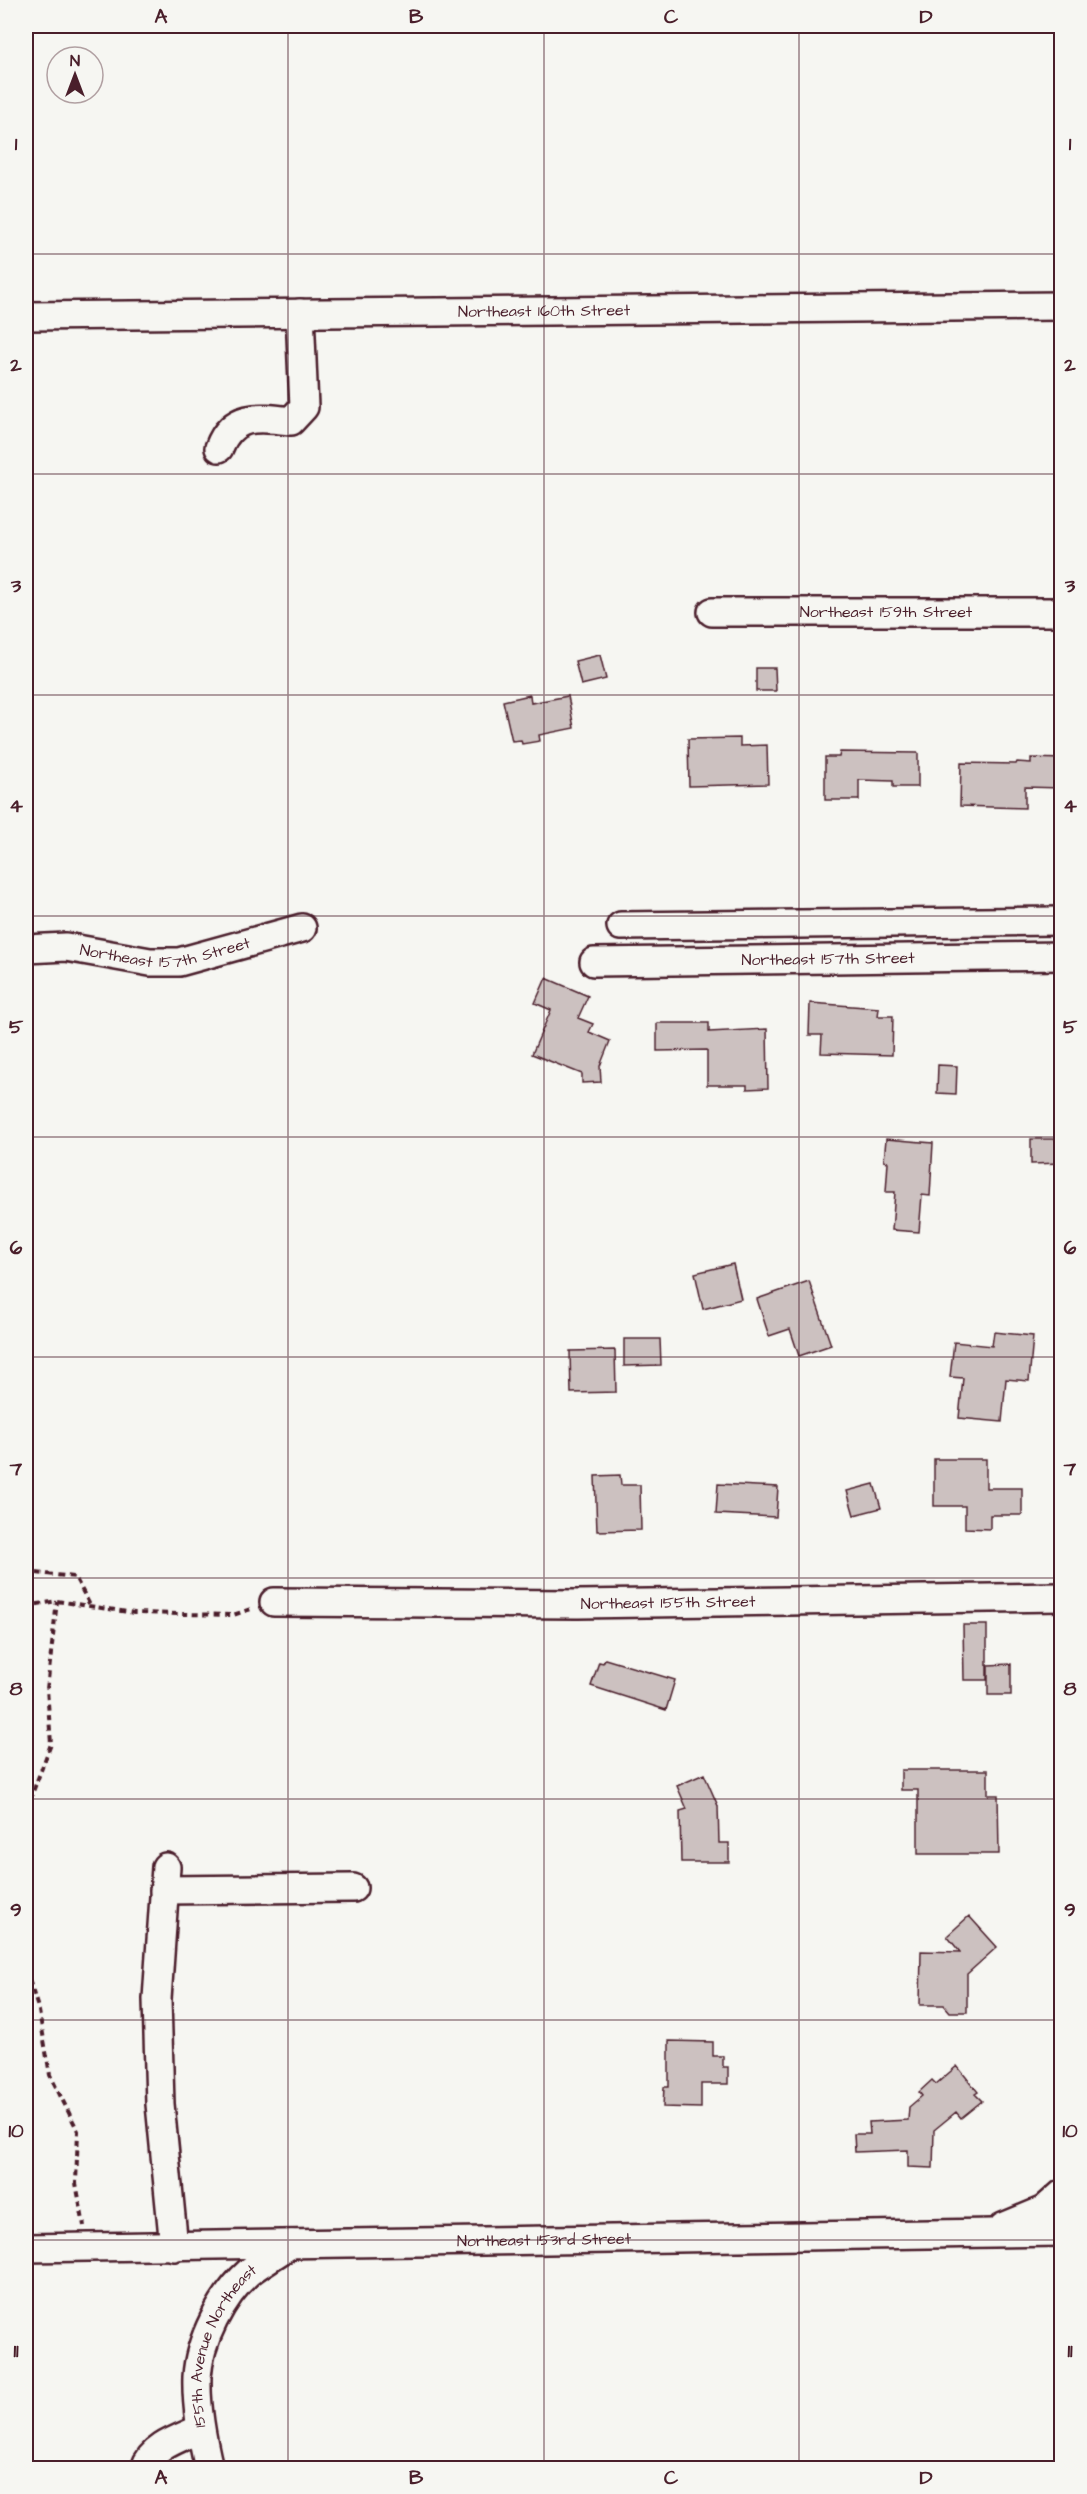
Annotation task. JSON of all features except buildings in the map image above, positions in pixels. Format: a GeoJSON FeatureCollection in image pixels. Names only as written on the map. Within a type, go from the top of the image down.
{"type":"FeatureCollection","features":[{"type":"Feature","properties":{"kind":"street","name":"Northeast 160th Street"},"geometry":{"type":"LineString","coordinates":[[26,316],[1062,306]]}},
{"type":"Feature","properties":{"kind":"street"},"geometry":{"type":"LineString","coordinates":[[219,448],[224,435],[237,422],[266,418],[291,421],[304,408],[300,313]]}},
{"type":"Feature","properties":{"kind":"street","name":"Northeast 159th Street"},"geometry":{"type":"LineString","coordinates":[[712,612],[1062,612]]}},
{"type":"Feature","properties":{"kind":"street"},"geometry":{"type":"LineString","coordinates":[[621,926],[1062,921]]}},
{"type":"Feature","properties":{"kind":"street","name":"Northeast 157th Street"},"geometry":{"type":"LineString","coordinates":[[26,949],[82,948],[150,962],[179,962],[302,928]]}},
{"type":"Feature","properties":{"kind":"street","name":"Northeast 157th Street"},"geometry":{"type":"LineString","coordinates":[[594,962],[1062,956]]}},
{"type":"Feature","properties":{"kind":"street","name":"Northeast 155th Street"},"geometry":{"type":"LineString","coordinates":[[274,1602],[578,1604],[1062,1597]]}},
{"type":"Feature","properties":{"kind":"street"},"geometry":{"type":"LineString","coordinates":[[174,2247],[160,2104],[157,1999],[165,1878],[353,1888]]}},
{"type":"Feature","properties":{"kind":"street"},"geometry":{"type":"LineString","coordinates":[[988,2233],[1044,2210],[1062,2194]]}},
{"type":"Feature","properties":{"kind":"street","name":"Northeast 153rd Street"},"geometry":{"type":"LineString","coordinates":[[26,2248],[1062,2232]]}},
{"type":"Feature","properties":{"kind":"street","name":"155th Avenue Northeast"},"geometry":{"type":"LineString","coordinates":[[209,2469],[200,2429],[197,2376],[208,2331],[224,2299],[249,2272],[291,2244]]}},
{"type":"Feature","properties":{"kind":"street"},"geometry":{"type":"LineString","coordinates":[[145,2469],[148,2460],[162,2447],[200,2429]]}},
{"type":"Feature","properties":{"kind":"path"},"geometry":{"type":"LineString","coordinates":[[26,1572],[75,1577],[91,1607]]}},
{"type":"Feature","properties":{"kind":"path"},"geometry":{"type":"LineString","coordinates":[[26,1810],[51,1744],[47,1689],[57,1601]]}},
{"type":"Feature","properties":{"kind":"path"},"geometry":{"type":"LineString","coordinates":[[26,1606],[57,1601],[134,1613],[233,1614],[274,1602]]}},
{"type":"Feature","properties":{"kind":"path"},"geometry":{"type":"LineString","coordinates":[[26,1970],[39,2011],[50,2075],[78,2131],[76,2183],[88,2248]]}}]}
